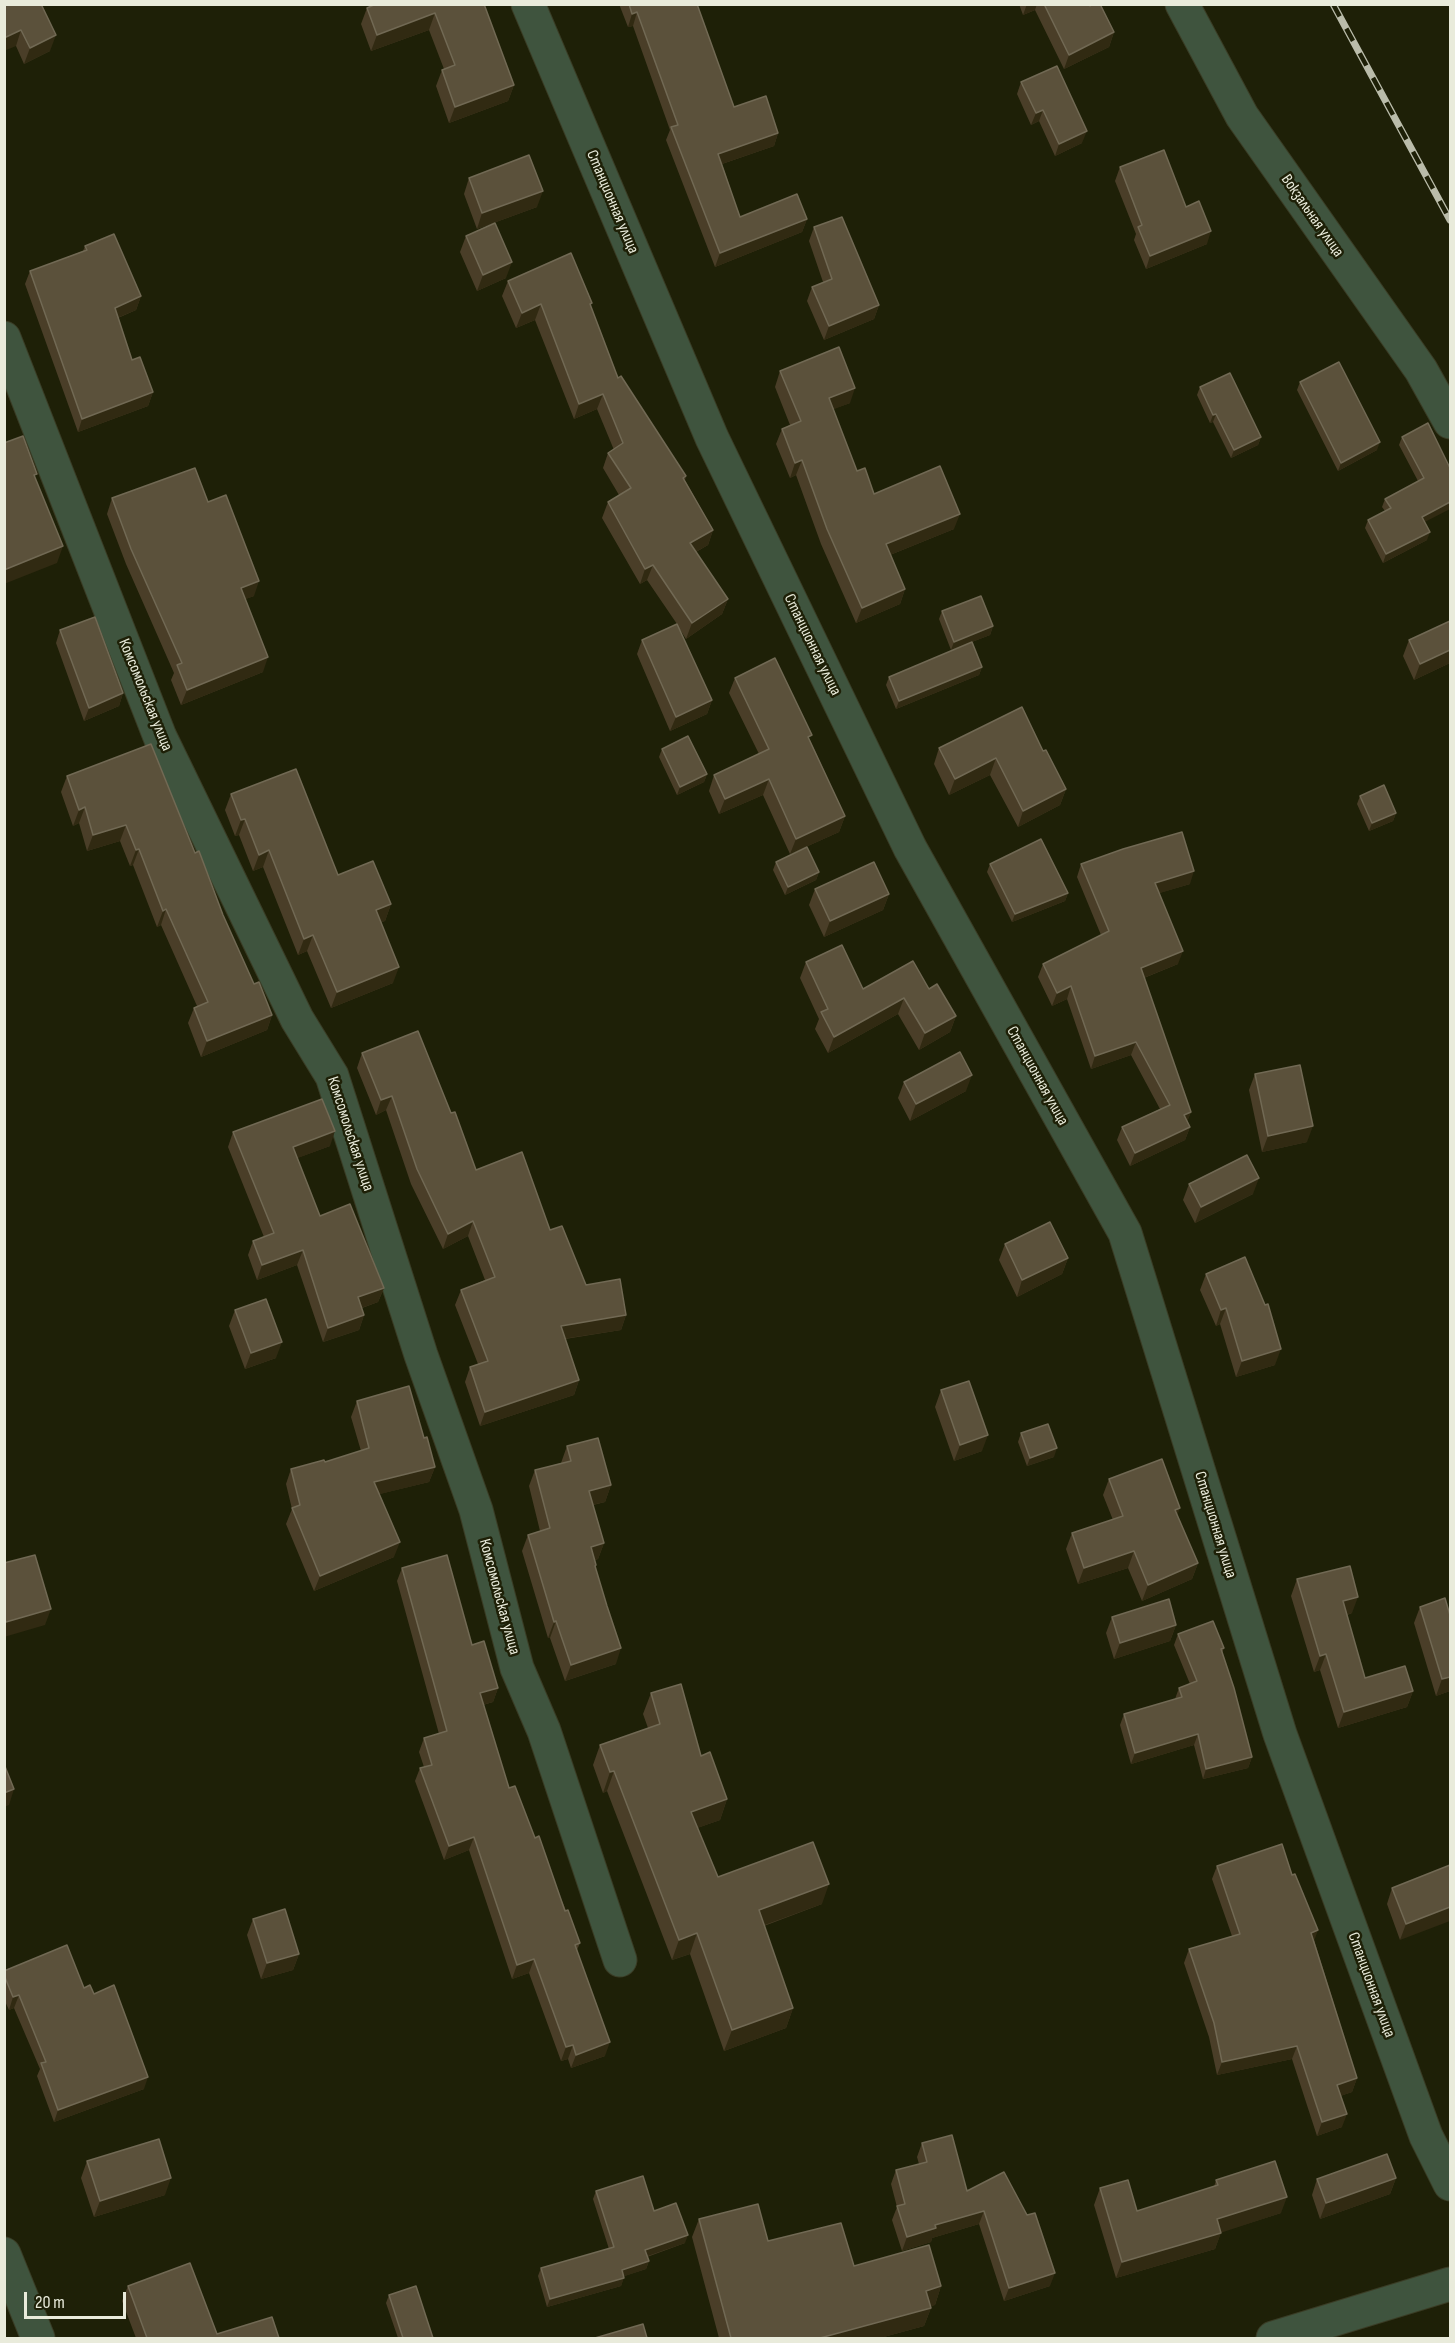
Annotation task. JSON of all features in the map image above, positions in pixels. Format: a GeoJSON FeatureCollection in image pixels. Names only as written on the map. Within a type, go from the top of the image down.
{"type":"FeatureCollection","features":[{"type":"Feature","properties":{"kind":"street","name":"Станционная улица"},"geometry":{"type":"LineString","coordinates":[[528,4],[712,438],[905,837],[1125,1233],[1280,1734],[1426,2136],[1450,2184]]}},
{"type":"Feature","properties":{"kind":"street","name":"Вокзальная улица"},"geometry":{"type":"LineString","coordinates":[[1182,4],[1242,116],[1421,370],[1450,423]]}},
{"type":"Feature","properties":{"kind":"street","name":"Комсомольская улица"},"geometry":{"type":"LineString","coordinates":[[4,338],[160,737],[297,1019],[332,1076],[421,1355],[476,1510],[517,1668],[544,1731],[620,1960]]}},
{"type":"Feature","properties":{"kind":"street"},"geometry":{"type":"LineString","coordinates":[[4,2254],[38,2338]]}},
{"type":"Feature","properties":{"kind":"street"},"geometry":{"type":"LineString","coordinates":[[1273,2338],[1450,2284]]}},
{"type":"Feature","properties":{"kind":"building"},"geometry":{"type":"Polygon","coordinates":[[[4,4],[41,4],[56,35],[30,48],[21,30],[4,38],[4,4]]]}},
{"type":"Feature","properties":{"kind":"building"},"geometry":{"type":"Polygon","coordinates":[[[376,4],[484,4],[514,85],[455,107],[442,70],[455,65],[435,13],[377,35],[367,8],[376,4]]]}},
{"type":"Feature","properties":{"kind":"building"},"geometry":{"type":"Polygon","coordinates":[[[629,4],[697,4],[734,107],[766,96],[778,133],[718,154],[740,217],[797,194],[807,219],[720,253],[671,127],[678,125],[637,12],[632,14],[629,4]]]}},
{"type":"Feature","properties":{"kind":"building"},"geometry":{"type":"Polygon","coordinates":[[[1044,4],[1089,4],[1090,6],[1100,4],[1114,32],[1069,55],[1044,4]]]}},
{"type":"Feature","properties":{"kind":"building"},"geometry":{"type":"Polygon","coordinates":[[[1057,66],[1087,131],[1059,144],[1043,110],[1036,113],[1021,82],[1057,66]]]}},
{"type":"Feature","properties":{"kind":"building"},"geometry":{"type":"Polygon","coordinates":[[[1164,150],[1186,207],[1199,201],[1211,231],[1150,256],[1138,227],[1142,225],[1120,167],[1164,150]]]}},
{"type":"Feature","properties":{"kind":"building"},"geometry":{"type":"Polygon","coordinates":[[[529,155],[543,191],[482,213],[469,178],[529,155]]]}},
{"type":"Feature","properties":{"kind":"building"},"geometry":{"type":"Polygon","coordinates":[[[842,217],[879,305],[829,326],[812,287],[832,279],[814,227],[842,217]]]}},
{"type":"Feature","properties":{"kind":"building"},"geometry":{"type":"Polygon","coordinates":[[[495,223],[512,262],[483,275],[466,236],[495,223]]]}},
{"type":"Feature","properties":{"kind":"building"},"geometry":{"type":"Polygon","coordinates":[[[114,234],[141,296],[115,308],[132,360],[140,357],[153,392],[82,419],[30,271],[87,250],[85,246],[114,234]]]}},
{"type":"Feature","properties":{"kind":"building"},"geometry":{"type":"Polygon","coordinates":[[[571,253],[592,303],[590,304],[618,378],[621,376],[686,476],[683,478],[713,530],[690,543],[728,599],[692,623],[653,565],[645,569],[608,502],[631,488],[608,453],[623,443],[603,394],[579,404],[541,304],[522,313],[508,281],[571,253]]]}},
{"type":"Feature","properties":{"kind":"building"},"geometry":{"type":"Polygon","coordinates":[[[839,347],[855,388],[829,398],[857,471],[865,468],[874,494],[940,466],[960,514],[886,544],[905,589],[862,608],[827,529],[802,460],[795,463],[782,429],[801,421],[780,371],[839,347]]]}},
{"type":"Feature","properties":{"kind":"building"},"geometry":{"type":"Polygon","coordinates":[[[1339,362],[1380,442],[1341,463],[1300,382],[1339,362]]]}},
{"type":"Feature","properties":{"kind":"building"},"geometry":{"type":"Polygon","coordinates":[[[1230,373],[1261,437],[1234,450],[1216,414],[1213,415],[1200,387],[1230,373]]]}},
{"type":"Feature","properties":{"kind":"building"},"geometry":{"type":"Polygon","coordinates":[[[1428,423],[1450,468],[1450,502],[1422,517],[1430,532],[1386,554],[1368,520],[1391,508],[1385,499],[1424,478],[1402,437],[1428,423]]]}},
{"type":"Feature","properties":{"kind":"building"},"geometry":{"type":"Polygon","coordinates":[[[23,436],[37,474],[34,475],[63,546],[4,570],[4,443],[23,436]]]}},
{"type":"Feature","properties":{"kind":"building"},"geometry":{"type":"Polygon","coordinates":[[[195,468],[208,502],[226,495],[259,581],[241,588],[268,657],[187,690],[177,665],[182,663],[131,549],[112,498],[195,468]]]}},
{"type":"Feature","properties":{"kind":"building"},"geometry":{"type":"Polygon","coordinates":[[[981,596],[993,626],[954,642],[942,611],[981,596]]]}},
{"type":"Feature","properties":{"kind":"building"},"geometry":{"type":"Polygon","coordinates":[[[95,617],[123,693],[89,708],[60,630],[95,617]]]}},
{"type":"Feature","properties":{"kind":"building"},"geometry":{"type":"Polygon","coordinates":[[[1450,621],[1450,650],[1420,664],[1409,640],[1450,621]]]}},
{"type":"Feature","properties":{"kind":"building"},"geometry":{"type":"Polygon","coordinates":[[[677,624],[712,700],[676,717],[642,640],[677,624]]]}},
{"type":"Feature","properties":{"kind":"building"},"geometry":{"type":"Polygon","coordinates":[[[972,642],[982,667],[899,701],[889,677],[972,642]]]}},
{"type":"Feature","properties":{"kind":"building"},"geometry":{"type":"Polygon","coordinates":[[[775,658],[812,735],[808,737],[845,816],[796,839],[769,779],[725,799],[714,775],[769,749],[735,678],[775,658]]]}},
{"type":"Feature","properties":{"kind":"building"},"geometry":{"type":"Polygon","coordinates":[[[1022,707],[1043,751],[1046,750],[1066,789],[1023,811],[996,758],[955,779],[939,748],[1022,707]]]}},
{"type":"Feature","properties":{"kind":"building"},"geometry":{"type":"Polygon","coordinates":[[[688,736],[707,774],[680,787],[662,749],[688,736]]]}},
{"type":"Feature","properties":{"kind":"building"},"geometry":{"type":"Polygon","coordinates":[[[151,744],[195,853],[199,851],[223,915],[254,984],[259,982],[272,1015],[207,1041],[194,1008],[208,1002],[166,909],[163,911],[139,849],[136,850],[126,825],[93,835],[85,807],[79,810],[67,776],[151,744]]]}},
{"type":"Feature","properties":{"kind":"building"},"geometry":{"type":"Polygon","coordinates":[[[296,769],[338,875],[373,861],[391,904],[376,910],[399,967],[337,992],[313,935],[304,939],[269,850],[259,855],[245,819],[241,820],[231,794],[296,769]]]}},
{"type":"Feature","properties":{"kind":"building"},"geometry":{"type":"Polygon","coordinates":[[[1384,785],[1396,813],[1372,823],[1360,796],[1384,785]]]}},
{"type":"Feature","properties":{"kind":"building"},"geometry":{"type":"Polygon","coordinates":[[[1182,832],[1194,871],[1155,883],[1183,951],[1141,968],[1191,1112],[1184,1115],[1190,1127],[1135,1153],[1122,1127],[1170,1105],[1136,1042],[1095,1056],[1071,986],[1057,993],[1043,964],[1109,931],[1081,864],[1182,832]]]}},
{"type":"Feature","properties":{"kind":"building"},"geometry":{"type":"Polygon","coordinates":[[[1041,839],[1068,893],[1015,914],[990,864],[1041,839]]]}},
{"type":"Feature","properties":{"kind":"building"},"geometry":{"type":"Polygon","coordinates":[[[807,847],[819,872],[788,887],[776,862],[807,847]]]}},
{"type":"Feature","properties":{"kind":"building"},"geometry":{"type":"Polygon","coordinates":[[[874,862],[889,894],[830,921],[815,889],[874,862]]]}},
{"type":"Feature","properties":{"kind":"building"},"geometry":{"type":"Polygon","coordinates":[[[842,945],[863,989],[913,961],[929,989],[937,984],[956,1016],[925,1033],[904,998],[834,1037],[821,1012],[828,1009],[806,962],[842,945]]]}},
{"type":"Feature","properties":{"kind":"building"},"geometry":{"type":"Polygon","coordinates":[[[418,1031],[451,1113],[455,1112],[476,1170],[522,1152],[550,1230],[562,1226],[586,1285],[620,1279],[626,1315],[561,1326],[579,1380],[485,1412],[470,1367],[488,1361],[461,1290],[495,1277],[473,1221],[448,1234],[417,1169],[392,1096],[381,1100],[362,1053],[418,1031]]]}},
{"type":"Feature","properties":{"kind":"building"},"geometry":{"type":"Polygon","coordinates":[[[960,1052],[972,1075],[916,1104],[904,1082],[960,1052]]]}},
{"type":"Feature","properties":{"kind":"building"},"geometry":{"type":"Polygon","coordinates":[[[1300,1065],[1313,1126],[1268,1136],[1255,1074],[1300,1065]]]}},
{"type":"Feature","properties":{"kind":"building"},"geometry":{"type":"Polygon","coordinates":[[[322,1099],[335,1131],[293,1147],[320,1216],[350,1204],[384,1288],[358,1297],[364,1315],[328,1328],[303,1250],[262,1265],[253,1241],[274,1233],[233,1132],[322,1099]]]}},
{"type":"Feature","properties":{"kind":"building"},"geometry":{"type":"Polygon","coordinates":[[[1247,1155],[1259,1178],[1201,1207],[1189,1184],[1247,1155]]]}},
{"type":"Feature","properties":{"kind":"building"},"geometry":{"type":"Polygon","coordinates":[[[1050,1222],[1068,1258],[1022,1280],[1005,1244],[1050,1222]]]}},
{"type":"Feature","properties":{"kind":"building"},"geometry":{"type":"Polygon","coordinates":[[[1245,1257],[1265,1305],[1268,1304],[1281,1349],[1242,1361],[1226,1308],[1221,1310],[1206,1274],[1245,1257]]]}},
{"type":"Feature","properties":{"kind":"building"},"geometry":{"type":"Polygon","coordinates":[[[266,1299],[282,1342],[251,1353],[235,1310],[266,1299]]]}},
{"type":"Feature","properties":{"kind":"building"},"geometry":{"type":"Polygon","coordinates":[[[969,1381],[988,1435],[960,1445],[941,1390],[969,1381]]]}},
{"type":"Feature","properties":{"kind":"building"},"geometry":{"type":"Polygon","coordinates":[[[409,1386],[435,1467],[374,1482],[400,1542],[320,1576],[292,1508],[300,1505],[291,1469],[324,1460],[325,1462],[369,1448],[357,1401],[409,1386]]]}},
{"type":"Feature","properties":{"kind":"building"},"geometry":{"type":"Polygon","coordinates":[[[1048,1424],[1057,1448],[1030,1458],[1021,1433],[1048,1424]]]}},
{"type":"Feature","properties":{"kind":"building"},"geometry":{"type":"Polygon","coordinates":[[[598,1438],[611,1485],[589,1491],[604,1543],[591,1547],[621,1648],[571,1665],[556,1621],[554,1622],[528,1535],[550,1528],[535,1470],[571,1461],[567,1446],[598,1438]]]}},
{"type":"Feature","properties":{"kind":"building"},"geometry":{"type":"Polygon","coordinates":[[[1162,1459],[1180,1508],[1175,1510],[1198,1563],[1148,1585],[1134,1551],[1084,1568],[1072,1533],[1123,1516],[1109,1479],[1162,1459]]]}},
{"type":"Feature","properties":{"kind":"building"},"geometry":{"type":"Polygon","coordinates":[[[35,1555],[51,1609],[6,1622],[4,1617],[4,1563],[35,1555]]]}},
{"type":"Feature","properties":{"kind":"building"},"geometry":{"type":"Polygon","coordinates":[[[447,1555],[472,1645],[484,1641],[498,1688],[480,1693],[509,1788],[515,1786],[535,1838],[539,1836],[565,1911],[568,1910],[580,1943],[575,1945],[610,2042],[576,2055],[573,2045],[566,2047],[534,1959],[517,1965],[474,1837],[449,1846],[420,1768],[432,1765],[424,1738],[447,1731],[402,1568],[447,1555]]]}},
{"type":"Feature","properties":{"kind":"building"},"geometry":{"type":"Polygon","coordinates":[[[1350,1566],[1358,1597],[1343,1601],[1365,1678],[1405,1666],[1413,1691],[1344,1712],[1326,1654],[1320,1656],[1297,1579],[1350,1566]]]}},
{"type":"Feature","properties":{"kind":"building"},"geometry":{"type":"Polygon","coordinates":[[[1445,1598],[1450,1615],[1450,1677],[1442,1679],[1420,1607],[1445,1598]]]}},
{"type":"Feature","properties":{"kind":"building"},"geometry":{"type":"Polygon","coordinates":[[[1169,1599],[1176,1625],[1120,1643],[1112,1617],[1169,1599]]]}},
{"type":"Feature","properties":{"kind":"building"},"geometry":{"type":"Polygon","coordinates":[[[1213,1621],[1224,1648],[1221,1649],[1252,1757],[1206,1769],[1198,1734],[1135,1753],[1124,1714],[1182,1697],[1179,1688],[1197,1681],[1178,1634],[1213,1621]]]}},
{"type":"Feature","properties":{"kind":"building"},"geometry":{"type":"Polygon","coordinates":[[[681,1684],[701,1756],[710,1752],[727,1799],[691,1812],[718,1877],[813,1842],[829,1884],[759,1910],[793,2008],[732,2030],[697,1933],[679,1940],[614,1771],[610,1772],[600,1745],[660,1724],[651,1693],[681,1684]]]}},
{"type":"Feature","properties":{"kind":"building"},"geometry":{"type":"Polygon","coordinates":[[[4,1764],[14,1789],[4,1793],[4,1764]]]}},
{"type":"Feature","properties":{"kind":"building"},"geometry":{"type":"Polygon","coordinates":[[[1282,1844],[1292,1875],[1295,1874],[1318,1930],[1311,1933],[1357,2078],[1337,2085],[1347,2114],[1322,2122],[1297,2046],[1222,2062],[1214,2023],[1189,1949],[1240,1934],[1217,1866],[1282,1844]]]}},
{"type":"Feature","properties":{"kind":"building"},"geometry":{"type":"Polygon","coordinates":[[[1450,1865],[1450,1907],[1406,1924],[1392,1888],[1450,1865]]]}},
{"type":"Feature","properties":{"kind":"building"},"geometry":{"type":"Polygon","coordinates":[[[285,1909],[299,1954],[267,1963],[253,1919],[285,1909]]]}},
{"type":"Feature","properties":{"kind":"building"},"geometry":{"type":"Polygon","coordinates":[[[67,1945],[84,1988],[90,1985],[94,1994],[114,1985],[148,2077],[58,2110],[41,2063],[46,2062],[19,1995],[13,1997],[4,1971],[67,1945]]]}},
{"type":"Feature","properties":{"kind":"building"},"geometry":{"type":"Polygon","coordinates":[[[952,2135],[967,2191],[1004,2172],[1027,2215],[1035,2213],[1055,2273],[1009,2288],[984,2211],[935,2225],[936,2228],[907,2237],[897,2206],[905,2204],[896,2170],[927,2162],[922,2143],[952,2135]]]}},
{"type":"Feature","properties":{"kind":"building"},"geometry":{"type":"Polygon","coordinates":[[[159,2139],[171,2178],[100,2201],[87,2161],[159,2139]]]}},
{"type":"Feature","properties":{"kind":"building"},"geometry":{"type":"Polygon","coordinates":[[[1387,2154],[1396,2178],[1326,2203],[1317,2179],[1387,2154]]]}},
{"type":"Feature","properties":{"kind":"building"},"geometry":{"type":"Polygon","coordinates":[[[1275,2161],[1287,2197],[1217,2219],[1221,2233],[1122,2262],[1100,2188],[1128,2180],[1137,2211],[1218,2185],[1216,2180],[1275,2161]]]}},
{"type":"Feature","properties":{"kind":"building"},"geometry":{"type":"Polygon","coordinates":[[[643,2176],[654,2211],[676,2203],[688,2235],[645,2250],[649,2261],[622,2270],[624,2278],[550,2299],[541,2268],[614,2247],[596,2191],[643,2176]]]}},
{"type":"Feature","properties":{"kind":"building"},"geometry":{"type":"Polygon","coordinates":[[[758,2204],[768,2241],[841,2223],[854,2266],[929,2245],[941,2286],[926,2291],[931,2308],[820,2338],[731,2338],[699,2219],[758,2204]]]}},
{"type":"Feature","properties":{"kind":"building"},"geometry":{"type":"Polygon","coordinates":[[[190,2263],[217,2334],[272,2317],[279,2338],[147,2338],[128,2286],[190,2263]]]}},
{"type":"Feature","properties":{"kind":"building"},"geometry":{"type":"Polygon","coordinates":[[[416,2286],[433,2338],[403,2338],[389,2295],[416,2286]]]}},
{"type":"Feature","properties":{"kind":"building"},"geometry":{"type":"Polygon","coordinates":[[[643,2324],[647,2338],[595,2338],[643,2324]]]}},
{"type":"Feature","properties":{"kind":"railway"},"geometry":{"type":"LineString","coordinates":[[1333,4],[1450,220]]}}]}
